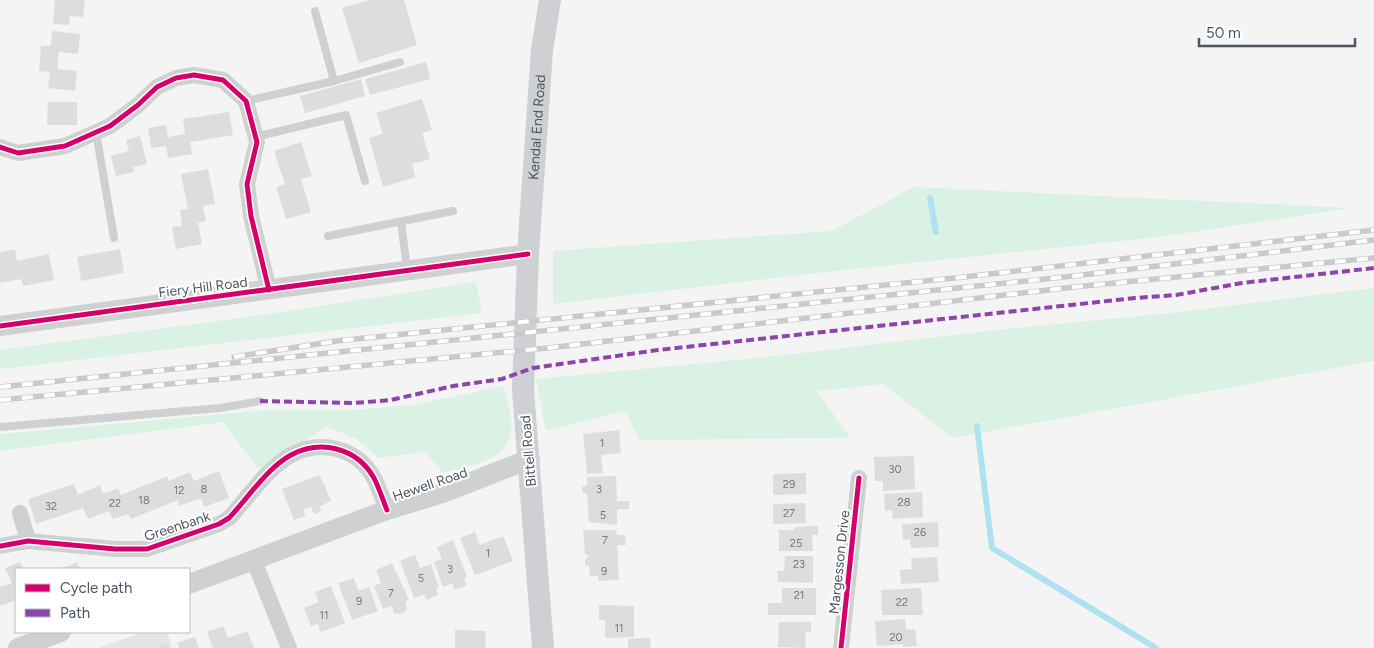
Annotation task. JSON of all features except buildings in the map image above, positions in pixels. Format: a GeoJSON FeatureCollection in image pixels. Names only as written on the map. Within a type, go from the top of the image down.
{"type":"FeatureCollection","features":[{"type":"Feature","properties":{"kind":"main road","name":"Kendal End Road"},"geometry":{"type":"LineString","coordinates":[[528,254],[542,50],[550,0]]}},
{"type":"Feature","properties":{"kind":"main road","name":"Bittell Road"},"geometry":{"type":"LineString","coordinates":[[528,254],[523,390],[530,459],[543,648]]}},
{"type":"Feature","properties":{"kind":"street"},"geometry":{"type":"LineString","coordinates":[[0,147],[18,153],[65,146],[110,126],[138,105],[157,87],[176,78],[194,75],[223,80],[246,101],[256,137],[257,142],[247,184],[251,216],[269,290]]}},
{"type":"Feature","properties":{"kind":"street","name":"Fiery Hill Road"},"geometry":{"type":"LineString","coordinates":[[0,326],[528,254]]}},
{"type":"Feature","properties":{"kind":"street","name":"Greenbank"},"geometry":{"type":"LineString","coordinates":[[1,546],[28,541],[134,550],[159,545],[219,524],[229,518],[281,463],[291,455],[317,447],[328,446],[353,455],[365,466],[374,479],[387,510]]}},
{"type":"Feature","properties":{"kind":"street","name":"Hewell Road"},"geometry":{"type":"LineString","coordinates":[[190,584],[387,510],[443,493],[530,459]]}},
{"type":"Feature","properties":{"kind":"street","name":"Margesson Drive"},"geometry":{"type":"LineString","coordinates":[[841,648],[859,478]]}},
{"type":"Feature","properties":{"kind":"street"},"geometry":{"type":"LineString","coordinates":[[20,513],[28,541]]}},
{"type":"Feature","properties":{"kind":"street"},"geometry":{"type":"LineString","coordinates":[[254,561],[289,648]]}},
{"type":"Feature","properties":{"kind":"street"},"geometry":{"type":"LineString","coordinates":[[18,648],[58,633]]}},
{"type":"Feature","properties":{"kind":"lane"},"geometry":{"type":"LineString","coordinates":[[315,12],[334,81]]}},
{"type":"Feature","properties":{"kind":"lane"},"geometry":{"type":"LineString","coordinates":[[246,101],[334,81],[400,62]]}},
{"type":"Feature","properties":{"kind":"lane"},"geometry":{"type":"LineString","coordinates":[[256,137],[346,115],[365,180]]}},
{"type":"Feature","properties":{"kind":"lane"},"geometry":{"type":"LineString","coordinates":[[96,132],[114,238]]}},
{"type":"Feature","properties":{"kind":"lane"},"geometry":{"type":"LineString","coordinates":[[328,236],[453,211]]}},
{"type":"Feature","properties":{"kind":"lane"},"geometry":{"type":"LineString","coordinates":[[401,222],[407,271]]}},
{"type":"Feature","properties":{"kind":"lane"},"geometry":{"type":"LineString","coordinates":[[0,427],[220,408],[260,402]]}},
{"type":"Feature","properties":{"kind":"shaded area"},"geometry":{"type":"Polygon","coordinates":[[[141,633],[167,633],[172,648],[98,648],[141,633]]]}},
{"type":"Feature","properties":{"kind":"green space"},"geometry":{"type":"Polygon","coordinates":[[[914,187],[1351,208],[1159,237],[835,271],[553,304],[553,251],[832,231],[914,187]]]}},
{"type":"Feature","properties":{"kind":"green space"},"geometry":{"type":"Polygon","coordinates":[[[476,282],[482,313],[0,369],[0,350],[255,316],[476,282]]]}},
{"type":"Feature","properties":{"kind":"green space"},"geometry":{"type":"Polygon","coordinates":[[[1374,288],[1374,361],[953,438],[883,384],[817,391],[850,438],[639,440],[626,411],[546,431],[536,379],[767,357],[996,330],[1171,313],[1374,288]]]}},
{"type":"Feature","properties":{"kind":"green space"},"geometry":{"type":"Polygon","coordinates":[[[504,386],[511,420],[511,431],[508,441],[494,456],[484,461],[443,473],[425,452],[378,458],[357,439],[327,427],[258,469],[223,422],[0,451],[0,434],[269,410],[354,410],[413,405],[504,386]]]}},
{"type":"Feature","properties":{"kind":"waterway"},"geometry":{"type":"LineString","coordinates":[[930,198],[936,232]]}},
{"type":"Feature","properties":{"kind":"waterway"},"geometry":{"type":"LineString","coordinates":[[977,426],[992,548],[1156,648]]}},
{"type":"Feature","properties":{"kind":"railway"},"geometry":{"type":"LineString","coordinates":[[234,357],[336,341],[964,277],[1374,230]]}},
{"type":"Feature","properties":{"kind":"railway"},"geometry":{"type":"LineString","coordinates":[[0,387],[1074,276],[1374,240]]}},
{"type":"Feature","properties":{"kind":"railway"},"geometry":{"type":"LineString","coordinates":[[0,400],[548,348],[1074,287],[1374,258]]}},
{"type":"Feature","properties":{"kind":"marked path"},"geometry":{"type":"LineString","coordinates":[[260,401],[354,403],[391,400],[453,386],[502,379],[533,368],[658,350],[1176,295],[1242,283],[1374,268]]}},
{"type":"Feature","properties":{"kind":"cycle path"},"geometry":{"type":"LineString","coordinates":[[0,147],[18,153],[65,146],[110,126],[138,105],[157,87],[176,78],[194,75],[223,80],[246,101],[257,142],[247,184],[251,216],[269,290]]}},
{"type":"Feature","properties":{"kind":"cycle path"},"geometry":{"type":"LineString","coordinates":[[0,326],[528,254]]}},
{"type":"Feature","properties":{"kind":"cycle path"},"geometry":{"type":"LineString","coordinates":[[1,546],[28,541],[115,549],[147,549],[219,524],[229,518],[258,484],[282,461],[302,450],[314,448],[326,447],[337,449],[358,459],[374,478],[387,510]]}},
{"type":"Feature","properties":{"kind":"cycle path"},"geometry":{"type":"LineString","coordinates":[[841,648],[859,478]]}}]}
